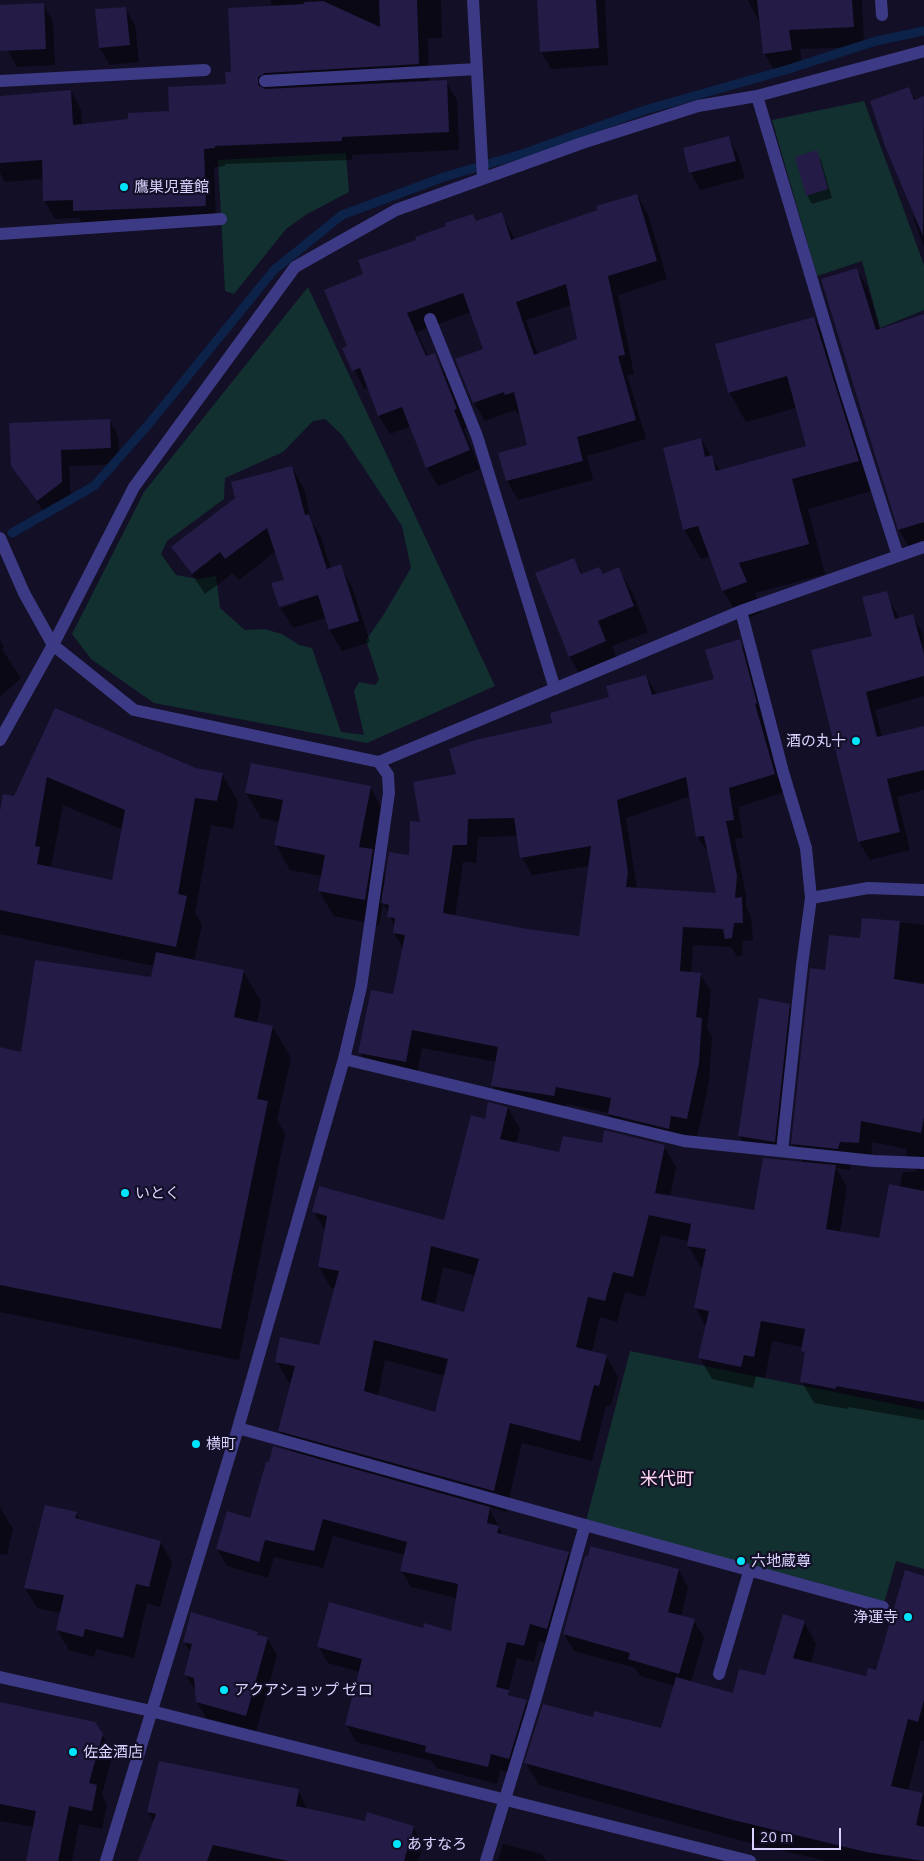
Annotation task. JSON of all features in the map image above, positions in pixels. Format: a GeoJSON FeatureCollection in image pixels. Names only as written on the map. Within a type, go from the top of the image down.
{"type":"FeatureCollection","features":[{"type":"Feature","properties":{"kind":"street"},"geometry":{"type":"LineString","coordinates":[[473,0],[483,178]]}},
{"type":"Feature","properties":{"kind":"street"},"geometry":{"type":"LineString","coordinates":[[881,0],[882,15]]}},
{"type":"Feature","properties":{"kind":"street"},"geometry":{"type":"LineString","coordinates":[[0,740],[53,645],[134,487],[295,267],[396,210],[582,143],[698,106],[757,96],[924,51]]}},
{"type":"Feature","properties":{"kind":"street"},"geometry":{"type":"LineString","coordinates":[[265,81],[477,69]]}},
{"type":"Feature","properties":{"kind":"street"},"geometry":{"type":"LineString","coordinates":[[0,81],[205,70]]}},
{"type":"Feature","properties":{"kind":"street"},"geometry":{"type":"LineString","coordinates":[[757,96],[841,378],[898,556]]}},
{"type":"Feature","properties":{"kind":"street"},"geometry":{"type":"LineString","coordinates":[[0,234],[222,219]]}},
{"type":"Feature","properties":{"kind":"street"},"geometry":{"type":"LineString","coordinates":[[430,319],[477,436],[555,689]]}},
{"type":"Feature","properties":{"kind":"street"},"geometry":{"type":"LineString","coordinates":[[0,538],[24,593],[53,645],[134,710],[379,762],[742,611],[924,547]]}},
{"type":"Feature","properties":{"kind":"street"},"geometry":{"type":"LineString","coordinates":[[742,611],[783,772],[806,848],[811,898],[782,1151]]}},
{"type":"Feature","properties":{"kind":"street"},"geometry":{"type":"LineString","coordinates":[[106,1861],[238,1428],[344,1059],[361,987],[389,793],[388,775],[379,762]]}},
{"type":"Feature","properties":{"kind":"street"},"geometry":{"type":"LineString","coordinates":[[811,898],[868,888],[924,890]]}},
{"type":"Feature","properties":{"kind":"street"},"geometry":{"type":"LineString","coordinates":[[344,1059],[684,1141],[874,1160],[924,1163]]}},
{"type":"Feature","properties":{"kind":"street"},"geometry":{"type":"LineString","coordinates":[[238,1428],[749,1572],[883,1607]]}},
{"type":"Feature","properties":{"kind":"street"},"geometry":{"type":"LineString","coordinates":[[486,1861],[585,1525]]}},
{"type":"Feature","properties":{"kind":"street"},"geometry":{"type":"LineString","coordinates":[[718,1674],[749,1572]]}},
{"type":"Feature","properties":{"kind":"street"},"geometry":{"type":"LineString","coordinates":[[0,1676],[151,1711],[750,1861]]}},
{"type":"Feature","properties":{"kind":"green space"},"geometry":{"type":"Polygon","coordinates":[[[864,101],[924,265],[924,310],[880,328],[862,261],[817,276],[772,120],[864,101]]]}},
{"type":"Feature","properties":{"kind":"green space"},"geometry":{"type":"Polygon","coordinates":[[[346,153],[349,192],[307,214],[286,229],[234,294],[225,291],[218,160],[346,153]]]}},
{"type":"Feature","properties":{"kind":"green space"},"geometry":{"type":"Polygon","coordinates":[[[308,287],[495,686],[367,743],[154,703],[91,659],[72,634],[144,492],[308,287]],[[325,419],[313,421],[283,452],[225,478],[224,499],[167,541],[161,554],[176,575],[198,579],[216,576],[220,608],[245,630],[264,629],[282,634],[299,645],[312,648],[341,732],[364,735],[354,691],[359,682],[375,685],[379,680],[366,640],[411,568],[402,526],[342,435],[325,419]]]}},
{"type":"Feature","properties":{"kind":"green space"},"geometry":{"type":"Polygon","coordinates":[[[630,1351],[924,1410],[924,1569],[896,1561],[883,1607],[585,1525],[630,1351]]]}},
{"type":"Feature","properties":{"kind":"building"},"geometry":{"type":"Polygon","coordinates":[[[379,0],[417,0],[419,64],[265,73],[258,77],[258,85],[265,89],[447,80],[449,132],[342,137],[342,141],[215,146],[215,148],[204,149],[206,206],[73,211],[73,200],[43,201],[42,160],[0,163],[0,96],[71,90],[73,125],[128,119],[128,113],[169,111],[168,87],[226,84],[225,72],[231,72],[228,8],[304,4],[304,2],[323,1],[380,27],[379,0]]]}},
{"type":"Feature","properties":{"kind":"building"},"geometry":{"type":"Polygon","coordinates":[[[537,0],[596,0],[599,48],[540,52],[537,0]]]}},
{"type":"Feature","properties":{"kind":"building"},"geometry":{"type":"Polygon","coordinates":[[[757,0],[852,0],[854,27],[789,30],[792,50],[763,54],[757,0]]]}},
{"type":"Feature","properties":{"kind":"building"},"geometry":{"type":"Polygon","coordinates":[[[44,3],[46,49],[0,51],[0,5],[44,3]]]}},
{"type":"Feature","properties":{"kind":"building"},"geometry":{"type":"Polygon","coordinates":[[[126,7],[130,45],[99,48],[95,9],[126,7]]]}},
{"type":"Feature","properties":{"kind":"building"},"geometry":{"type":"Polygon","coordinates":[[[909,87],[914,100],[924,96],[923,236],[885,146],[870,101],[909,87]]]}},
{"type":"Feature","properties":{"kind":"building"},"geometry":{"type":"Polygon","coordinates":[[[729,136],[736,161],[689,173],[683,148],[729,136]]]}},
{"type":"Feature","properties":{"kind":"building"},"geometry":{"type":"Polygon","coordinates":[[[817,150],[828,189],[806,196],[795,157],[817,150]]]}},
{"type":"Feature","properties":{"kind":"building"},"geometry":{"type":"Polygon","coordinates":[[[637,194],[657,261],[608,276],[625,355],[618,356],[636,420],[577,437],[583,461],[506,481],[498,453],[527,445],[514,392],[505,395],[504,392],[473,403],[455,359],[483,349],[463,293],[407,313],[426,356],[435,353],[457,409],[454,410],[470,450],[426,468],[402,407],[378,416],[360,368],[352,371],[342,348],[347,346],[324,290],[363,274],[358,260],[416,240],[415,237],[446,226],[445,223],[473,214],[476,221],[502,212],[511,240],[597,210],[596,206],[637,194]],[[566,284],[516,302],[534,355],[577,339],[566,284]]]}},
{"type":"Feature","properties":{"kind":"building"},"geometry":{"type":"Polygon","coordinates":[[[857,268],[876,330],[924,314],[924,522],[898,530],[821,279],[857,268]]]}},
{"type":"Feature","properties":{"kind":"building"},"geometry":{"type":"Polygon","coordinates":[[[814,317],[859,461],[792,479],[809,544],[739,563],[747,582],[722,591],[698,526],[683,530],[663,448],[701,438],[705,457],[712,455],[716,471],[806,446],[787,376],[728,393],[715,344],[814,317]]]}},
{"type":"Feature","properties":{"kind":"building"},"geometry":{"type":"Polygon","coordinates":[[[110,419],[111,448],[61,450],[62,482],[37,501],[11,466],[9,423],[110,419]]]}},
{"type":"Feature","properties":{"kind":"building"},"geometry":{"type":"Polygon","coordinates":[[[292,466],[305,515],[309,514],[327,569],[341,564],[359,621],[329,630],[318,595],[279,607],[271,583],[284,580],[267,528],[225,559],[220,552],[192,574],[171,547],[235,498],[231,482],[292,466]]]}},
{"type":"Feature","properties":{"kind":"building"},"geometry":{"type":"Polygon","coordinates":[[[574,558],[581,574],[599,567],[603,574],[619,567],[634,606],[598,621],[606,641],[569,657],[535,573],[574,558]]]}},
{"type":"Feature","properties":{"kind":"building"},"geometry":{"type":"Polygon","coordinates":[[[887,591],[895,619],[913,614],[924,654],[924,676],[866,692],[877,737],[924,726],[924,770],[887,779],[900,832],[858,842],[811,650],[872,636],[862,597],[887,591]]]}},
{"type":"Feature","properties":{"kind":"building"},"geometry":{"type":"Polygon","coordinates":[[[740,639],[757,703],[755,704],[775,774],[729,788],[734,820],[726,821],[737,876],[735,898],[742,897],[743,923],[734,923],[732,938],[725,939],[723,929],[683,927],[680,971],[701,973],[696,1017],[702,1018],[699,1063],[687,1119],[671,1116],[669,1129],[608,1114],[611,1098],[556,1087],[554,1096],[491,1086],[498,1047],[412,1030],[406,1062],[358,1053],[371,990],[393,994],[405,935],[393,933],[395,918],[387,917],[389,905],[381,903],[389,852],[409,855],[410,821],[420,822],[413,782],[456,774],[449,749],[475,740],[552,723],[550,713],[609,697],[606,686],[646,675],[652,695],[714,679],[705,650],[740,639]],[[686,777],[617,800],[628,872],[626,887],[716,893],[704,836],[696,837],[686,777]],[[514,818],[468,819],[467,845],[453,845],[443,913],[527,929],[579,936],[591,846],[520,858],[514,818]]]}},
{"type":"Feature","properties":{"kind":"building"},"geometry":{"type":"Polygon","coordinates":[[[55,708],[196,768],[223,773],[217,801],[195,798],[178,894],[187,896],[176,947],[0,910],[0,811],[3,794],[14,796],[55,708]],[[47,777],[35,846],[40,847],[37,864],[112,880],[125,810],[47,777]]]}},
{"type":"Feature","properties":{"kind":"building"},"geometry":{"type":"Polygon","coordinates":[[[251,763],[371,786],[359,847],[373,849],[365,900],[318,891],[325,855],[274,845],[283,800],[245,793],[251,763]]]}},
{"type":"Feature","properties":{"kind":"building"},"geometry":{"type":"Polygon","coordinates":[[[862,918],[900,921],[894,979],[924,984],[924,1117],[921,1133],[861,1121],[859,1143],[840,1142],[838,1149],[791,1144],[810,968],[825,970],[829,935],[860,938],[862,918]]]}},
{"type":"Feature","properties":{"kind":"building","name":"いとく"},"geometry":{"type":"Polygon","coordinates":[[[156,952],[244,970],[234,1017],[273,1026],[257,1099],[268,1101],[221,1329],[0,1285],[0,1047],[21,1052],[35,960],[151,977],[156,952]]]}},
{"type":"Feature","properties":{"kind":"building"},"geometry":{"type":"Polygon","coordinates":[[[759,998],[790,1004],[775,1142],[738,1136],[759,998]]]}},
{"type":"Feature","properties":{"kind":"building"},"geometry":{"type":"Polygon","coordinates":[[[488,1102],[508,1107],[500,1139],[559,1152],[563,1136],[602,1143],[604,1130],[665,1145],[655,1193],[754,1210],[763,1158],[836,1165],[826,1229],[879,1238],[889,1184],[924,1191],[924,1402],[836,1386],[836,1389],[800,1382],[805,1352],[801,1351],[805,1329],[761,1321],[754,1357],[744,1355],[741,1367],[698,1358],[709,1311],[694,1308],[706,1249],[687,1246],[691,1224],[649,1215],[633,1277],[613,1272],[605,1301],[588,1297],[576,1347],[607,1355],[599,1386],[594,1385],[580,1441],[510,1423],[494,1491],[278,1431],[295,1366],[275,1362],[280,1337],[319,1345],[339,1271],[318,1267],[327,1216],[312,1212],[319,1186],[444,1220],[471,1115],[485,1119],[488,1102]],[[431,1246],[421,1300],[464,1312],[479,1259],[431,1246]],[[374,1340],[364,1391],[435,1412],[448,1359],[374,1340]]]}},
{"type":"Feature","properties":{"kind":"building"},"geometry":{"type":"Polygon","coordinates":[[[273,1446],[490,1507],[487,1523],[499,1526],[497,1533],[569,1552],[547,1629],[530,1624],[524,1646],[507,1642],[496,1687],[509,1690],[508,1695],[527,1700],[509,1759],[491,1754],[488,1767],[425,1752],[426,1746],[345,1725],[362,1659],[317,1647],[329,1602],[423,1628],[424,1623],[451,1631],[458,1584],[400,1571],[407,1542],[323,1519],[314,1551],[265,1540],[259,1562],[216,1549],[227,1511],[250,1518],[266,1462],[269,1462],[273,1446]]]}},
{"type":"Feature","properties":{"kind":"building"},"geometry":{"type":"Polygon","coordinates":[[[45,1505],[77,1512],[75,1518],[161,1541],[149,1587],[136,1584],[123,1638],[85,1629],[83,1637],[56,1630],[64,1595],[24,1588],[45,1505]]]}},
{"type":"Feature","properties":{"kind":"building"},"geometry":{"type":"Polygon","coordinates":[[[590,1546],[679,1569],[668,1612],[695,1619],[679,1674],[628,1659],[630,1653],[563,1634],[585,1556],[588,1556],[590,1546]]]}},
{"type":"Feature","properties":{"kind":"building"},"geometry":{"type":"Polygon","coordinates":[[[905,1570],[924,1576],[924,1700],[918,1722],[908,1719],[891,1786],[923,1793],[916,1825],[924,1827],[924,1861],[866,1852],[733,1820],[524,1763],[543,1704],[593,1717],[594,1711],[661,1728],[676,1677],[733,1693],[739,1669],[765,1675],[783,1614],[805,1621],[793,1658],[866,1676],[868,1668],[876,1670],[905,1570]]]}},
{"type":"Feature","properties":{"kind":"building"},"geometry":{"type":"Polygon","coordinates":[[[191,1612],[258,1632],[257,1635],[268,1637],[246,1716],[196,1702],[194,1678],[184,1675],[192,1644],[183,1642],[191,1612]]]}},
{"type":"Feature","properties":{"kind":"building"},"geometry":{"type":"Polygon","coordinates":[[[0,1702],[95,1722],[103,1734],[89,1783],[97,1785],[92,1811],[69,1806],[58,1861],[26,1861],[36,1811],[0,1804],[0,1702]]]}},
{"type":"Feature","properties":{"kind":"building"},"geometry":{"type":"Polygon","coordinates":[[[159,1761],[299,1789],[296,1806],[365,1821],[367,1812],[414,1826],[404,1861],[288,1861],[213,1845],[207,1861],[138,1861],[156,1814],[147,1812],[159,1761]]]}},
{"type":"Feature","properties":{"kind":"waterway"},"geometry":{"type":"LineString","coordinates":[[12,533],[94,486],[148,425],[274,270],[342,215],[444,177],[525,153],[645,110],[789,69],[876,41],[924,31]]}},
{"type":"Feature","properties":{"kind":"place","name":"鷹巣児童館"},"geometry":{"type":"Point","coordinates":[124,187]}},
{"type":"Feature","properties":{"kind":"place","name":"酒の丸十"},"geometry":{"type":"Point","coordinates":[856,741]}},
{"type":"Feature","properties":{"kind":"place","name":"いとく"},"geometry":{"type":"Point","coordinates":[125,1193]}},
{"type":"Feature","properties":{"kind":"place","name":"横町"},"geometry":{"type":"Point","coordinates":[196,1444]}},
{"type":"Feature","properties":{"kind":"place","name":"六地蔵尊"},"geometry":{"type":"Point","coordinates":[741,1561]}},
{"type":"Feature","properties":{"kind":"place","name":"浄運寺"},"geometry":{"type":"Point","coordinates":[908,1617]}},
{"type":"Feature","properties":{"kind":"place","name":"アクアショップ ゼロ"},"geometry":{"type":"Point","coordinates":[224,1690]}},
{"type":"Feature","properties":{"kind":"place","name":"佐金酒店"},"geometry":{"type":"Point","coordinates":[73,1752]}},
{"type":"Feature","properties":{"kind":"place","name":"あすなろ"},"geometry":{"type":"Point","coordinates":[397,1844]}},
{"type":"Feature","properties":{"kind":"district","name":"米代町"},"geometry":{"type":"Point","coordinates":[667,1479]}}]}
